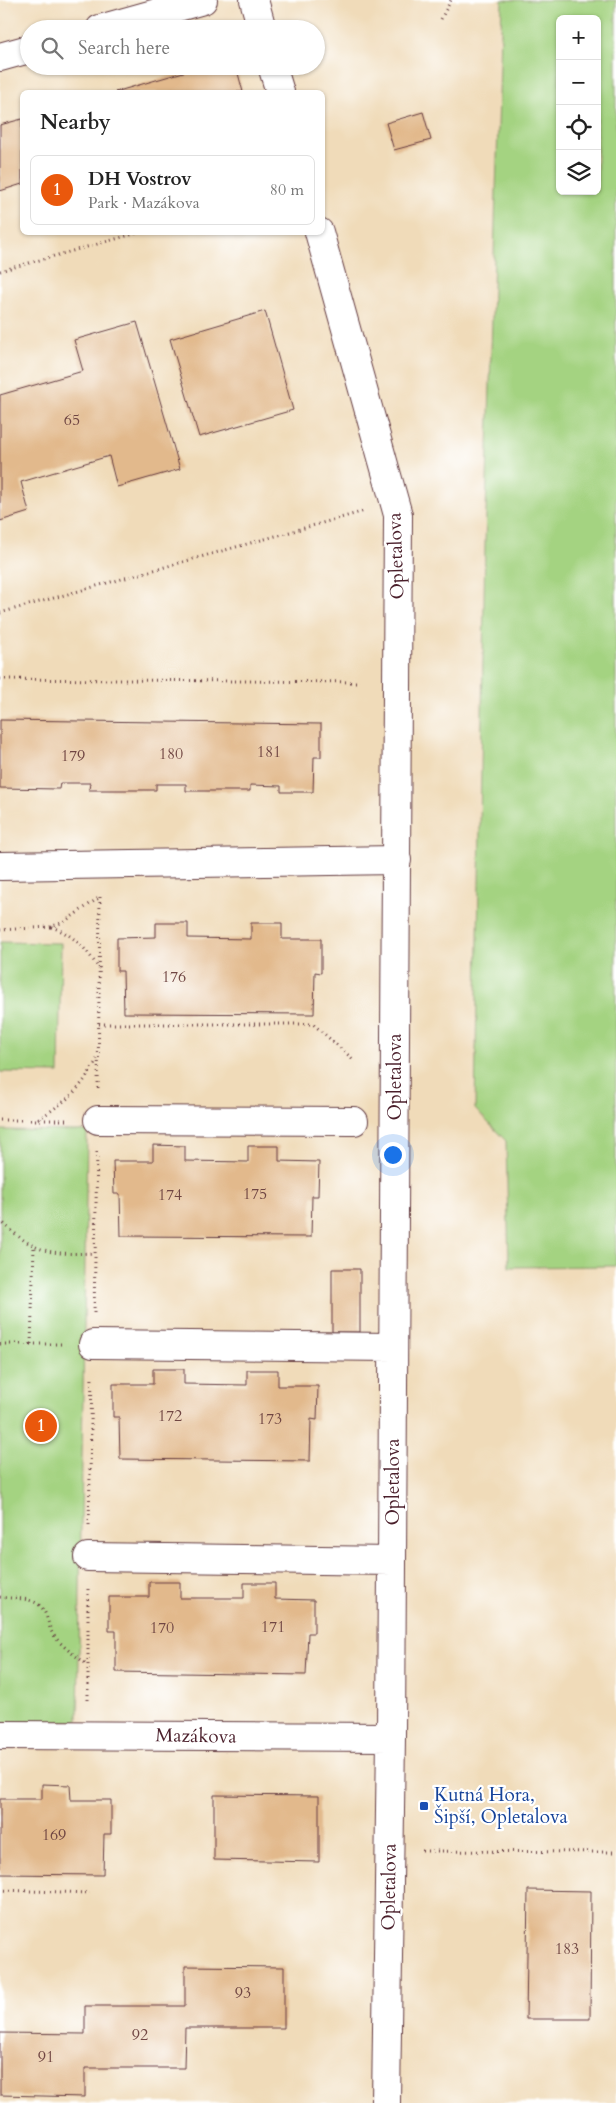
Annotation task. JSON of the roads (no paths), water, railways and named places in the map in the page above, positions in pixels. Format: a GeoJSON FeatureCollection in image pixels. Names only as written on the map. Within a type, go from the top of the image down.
{"type":"FeatureCollection","features":[{"type":"Feature","properties":{"kind":"street"},"geometry":{"type":"LineString","coordinates":[[132,20],[203,0]]}},
{"type":"Feature","properties":{"kind":"street"},"geometry":{"type":"LineString","coordinates":[[254,0],[260,20]]}},
{"type":"Feature","properties":{"kind":"street"},"geometry":{"type":"LineString","coordinates":[[0,57],[20,51]]}},
{"type":"Feature","properties":{"kind":"street"},"geometry":{"type":"LineString","coordinates":[[275,75],[279,90]]}},
{"type":"Feature","properties":{"kind":"street","name":"Opletalova"},"geometry":{"type":"LineString","coordinates":[[320,235],[398,515],[394,1347],[386,2103]]}},
{"type":"Feature","properties":{"kind":"street"},"geometry":{"type":"LineString","coordinates":[[0,866],[396,860]]}},
{"type":"Feature","properties":{"kind":"street"},"geometry":{"type":"LineString","coordinates":[[98,1120],[354,1121]]}},
{"type":"Feature","properties":{"kind":"street"},"geometry":{"type":"LineString","coordinates":[[93,1344],[394,1347]]}},
{"type":"Feature","properties":{"kind":"street"},"geometry":{"type":"LineString","coordinates":[[88,1557],[392,1561]]}},
{"type":"Feature","properties":{"kind":"street","name":"Mazákova"},"geometry":{"type":"LineString","coordinates":[[0,1735],[391,1737]]}},
{"type":"Feature","properties":{"kind":"place","name":"DH Vostrov"},"geometry":{"type":"Point","coordinates":[41,1426]}},
{"type":"Feature","properties":{"kind":"place","name":"Kutná Hora, Šipší, Opletalova"},"geometry":{"type":"Point","coordinates":[424,1806]}}]}
